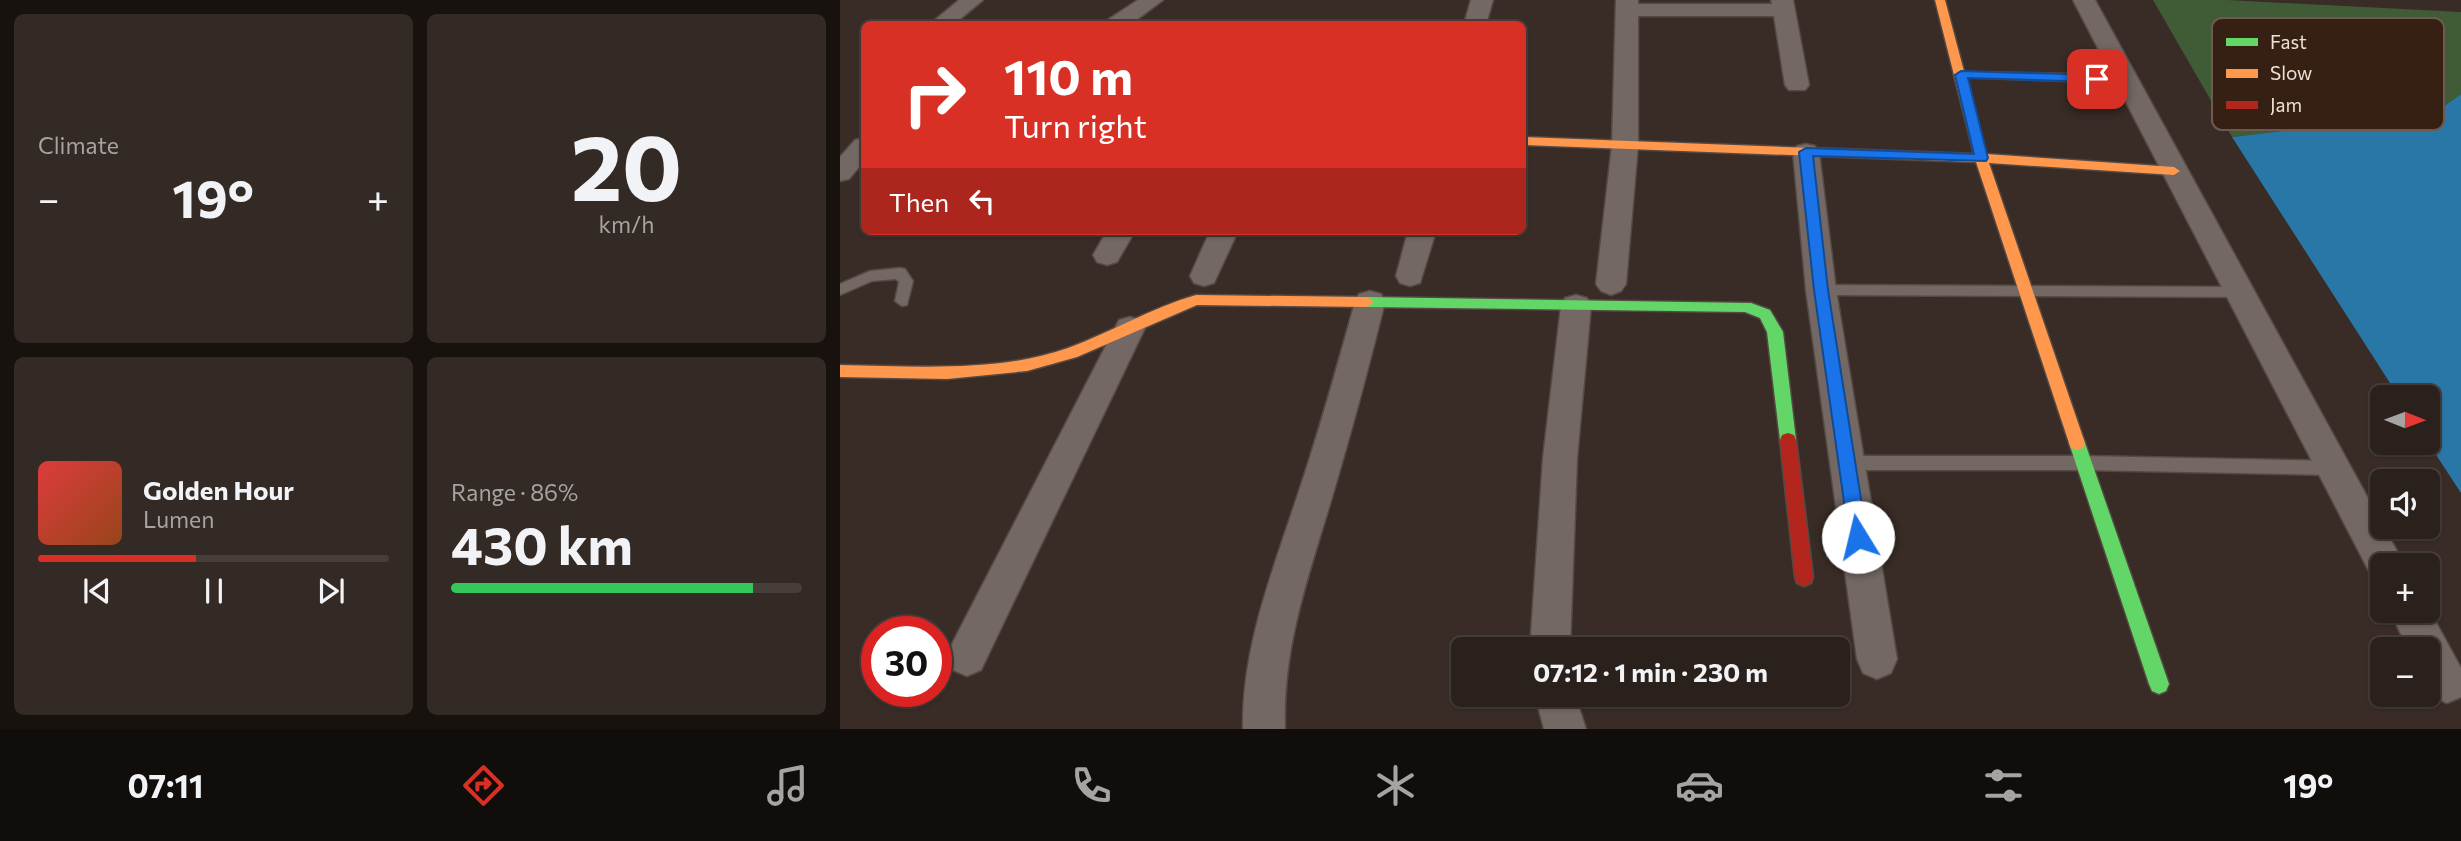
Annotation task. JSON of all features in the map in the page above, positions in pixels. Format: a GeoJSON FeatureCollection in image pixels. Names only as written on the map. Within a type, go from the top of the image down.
{"type":"FeatureCollection","features":[{"type":"Feature","properties":{"kind":"street"},"geometry":{"type":"LineString","coordinates":[[945,21],[971,0]]}},
{"type":"Feature","properties":{"kind":"street"},"geometry":{"type":"LineString","coordinates":[[1121,21],[1152,0]]}},
{"type":"Feature","properties":{"kind":"street"},"geometry":{"type":"LineString","coordinates":[[1476,21],[1482,0]]}},
{"type":"Feature","properties":{"kind":"street"},"geometry":{"type":"LineString","coordinates":[[1940,0],[1981,158],[2159,684]]}},
{"type":"Feature","properties":{"kind":"street"},"geometry":{"type":"LineString","coordinates":[[2084,0],[2379,553]]}},
{"type":"Feature","properties":{"kind":"street"},"geometry":{"type":"LineString","coordinates":[[1611,284],[1625,145],[1626,5],[1782,5],[1797,85]]}},
{"type":"Feature","properties":{"kind":"street"},"geometry":{"type":"LineString","coordinates":[[840,138],[861,138]]}},
{"type":"Feature","properties":{"kind":"street"},"geometry":{"type":"LineString","coordinates":[[1526,141],[1981,158],[2174,171]]}},
{"type":"Feature","properties":{"kind":"street"},"geometry":{"type":"LineString","coordinates":[[840,173],[861,149]]}},
{"type":"Feature","properties":{"kind":"street"},"geometry":{"type":"LineString","coordinates":[[1806,152],[1821,290],[1877,659]]}},
{"type":"Feature","properties":{"kind":"street"},"geometry":{"type":"LineString","coordinates":[[1107,255],[1119,235]]}},
{"type":"Feature","properties":{"kind":"street"},"geometry":{"type":"LineString","coordinates":[[1205,276],[1222,235]]}},
{"type":"Feature","properties":{"kind":"street"},"geometry":{"type":"LineString","coordinates":[[1410,276],[1421,235]]}},
{"type":"Feature","properties":{"kind":"street"},"geometry":{"type":"LineString","coordinates":[[840,371],[977,372],[1053,359],[1130,328],[1168,308],[1196,300],[1746,307],[1765,314],[1776,332],[1804,577]]}},
{"type":"Feature","properties":{"kind":"street"},"geometry":{"type":"LineString","coordinates":[[1264,729],[1262,712],[1273,630],[1344,406],[1370,302]]}},
{"type":"Feature","properties":{"kind":"street"},"geometry":{"type":"LineString","coordinates":[[1551,637],[1560,458],[1576,306]]}},
{"type":"Feature","properties":{"kind":"street"},"geometry":{"type":"LineString","coordinates":[[967,656],[1130,328]]}},
{"type":"Feature","properties":{"kind":"street"},"geometry":{"type":"LineString","coordinates":[[2415,623],[2447,682]]}},
{"type":"Feature","properties":{"kind":"street"},"geometry":{"type":"LineString","coordinates":[[1559,707],[1565,729]]}},
{"type":"Feature","properties":{"kind":"lane"},"geometry":{"type":"LineString","coordinates":[[1961,75],[2125,79]]}},
{"type":"Feature","properties":{"kind":"lane"},"geometry":{"type":"LineString","coordinates":[[840,290],[870,276],[900,273],[906,281],[902,301]]}},
{"type":"Feature","properties":{"kind":"lane"},"geometry":{"type":"LineString","coordinates":[[1821,290],[2239,292]]}},
{"type":"Feature","properties":{"kind":"lane"},"geometry":{"type":"LineString","coordinates":[[1847,463],[2083,463],[2333,468]]}},
{"type":"Feature","properties":{"kind":"green space"},"geometry":{"type":"Polygon","coordinates":[[[2153,0],[2227,0],[2461,12],[2461,94],[2444,106],[2444,18],[2212,18],[2212,102],[2153,0]]]}},
{"type":"Feature","properties":{"kind":"green space"},"geometry":{"type":"Polygon","coordinates":[[[2228,130],[2289,130],[2232,137],[2228,130]]]}},
{"type":"Feature","properties":{"kind":"water"},"geometry":{"type":"Polygon","coordinates":[[[2461,94],[2461,493],[2436,455],[2440,455],[2440,385],[2391,385],[2232,137],[2289,130],[2444,130],[2444,106],[2461,94]]]}},
{"type":"Feature","properties":{"kind":"traffic: fast"},"geometry":{"type":"LineString","coordinates":[[1367,302],[1746,307],[1765,314],[1775,332],[1788,440]]}},
{"type":"Feature","properties":{"kind":"traffic: fast"},"geometry":{"type":"LineString","coordinates":[[2077,443],[2159,684]]}},
{"type":"Feature","properties":{"kind":"traffic: slow"},"geometry":{"type":"LineString","coordinates":[[1940,0],[1981,158],[2077,443]]}},
{"type":"Feature","properties":{"kind":"traffic: slow"},"geometry":{"type":"LineString","coordinates":[[1526,141],[1981,158],[2174,171]]}},
{"type":"Feature","properties":{"kind":"traffic: slow"},"geometry":{"type":"LineString","coordinates":[[840,371],[947,373],[1027,365],[1071,353],[1196,300],[1367,302]]}},
{"type":"Feature","properties":{"kind":"traffic: jam"},"geometry":{"type":"LineString","coordinates":[[1788,440],[1804,577]]}},
{"type":"Feature","properties":{"kind":"route"},"geometry":{"type":"LineString","coordinates":[[1858,537],[1821,290],[1806,152],[1981,158],[1961,75],[2097,79]]}}]}
